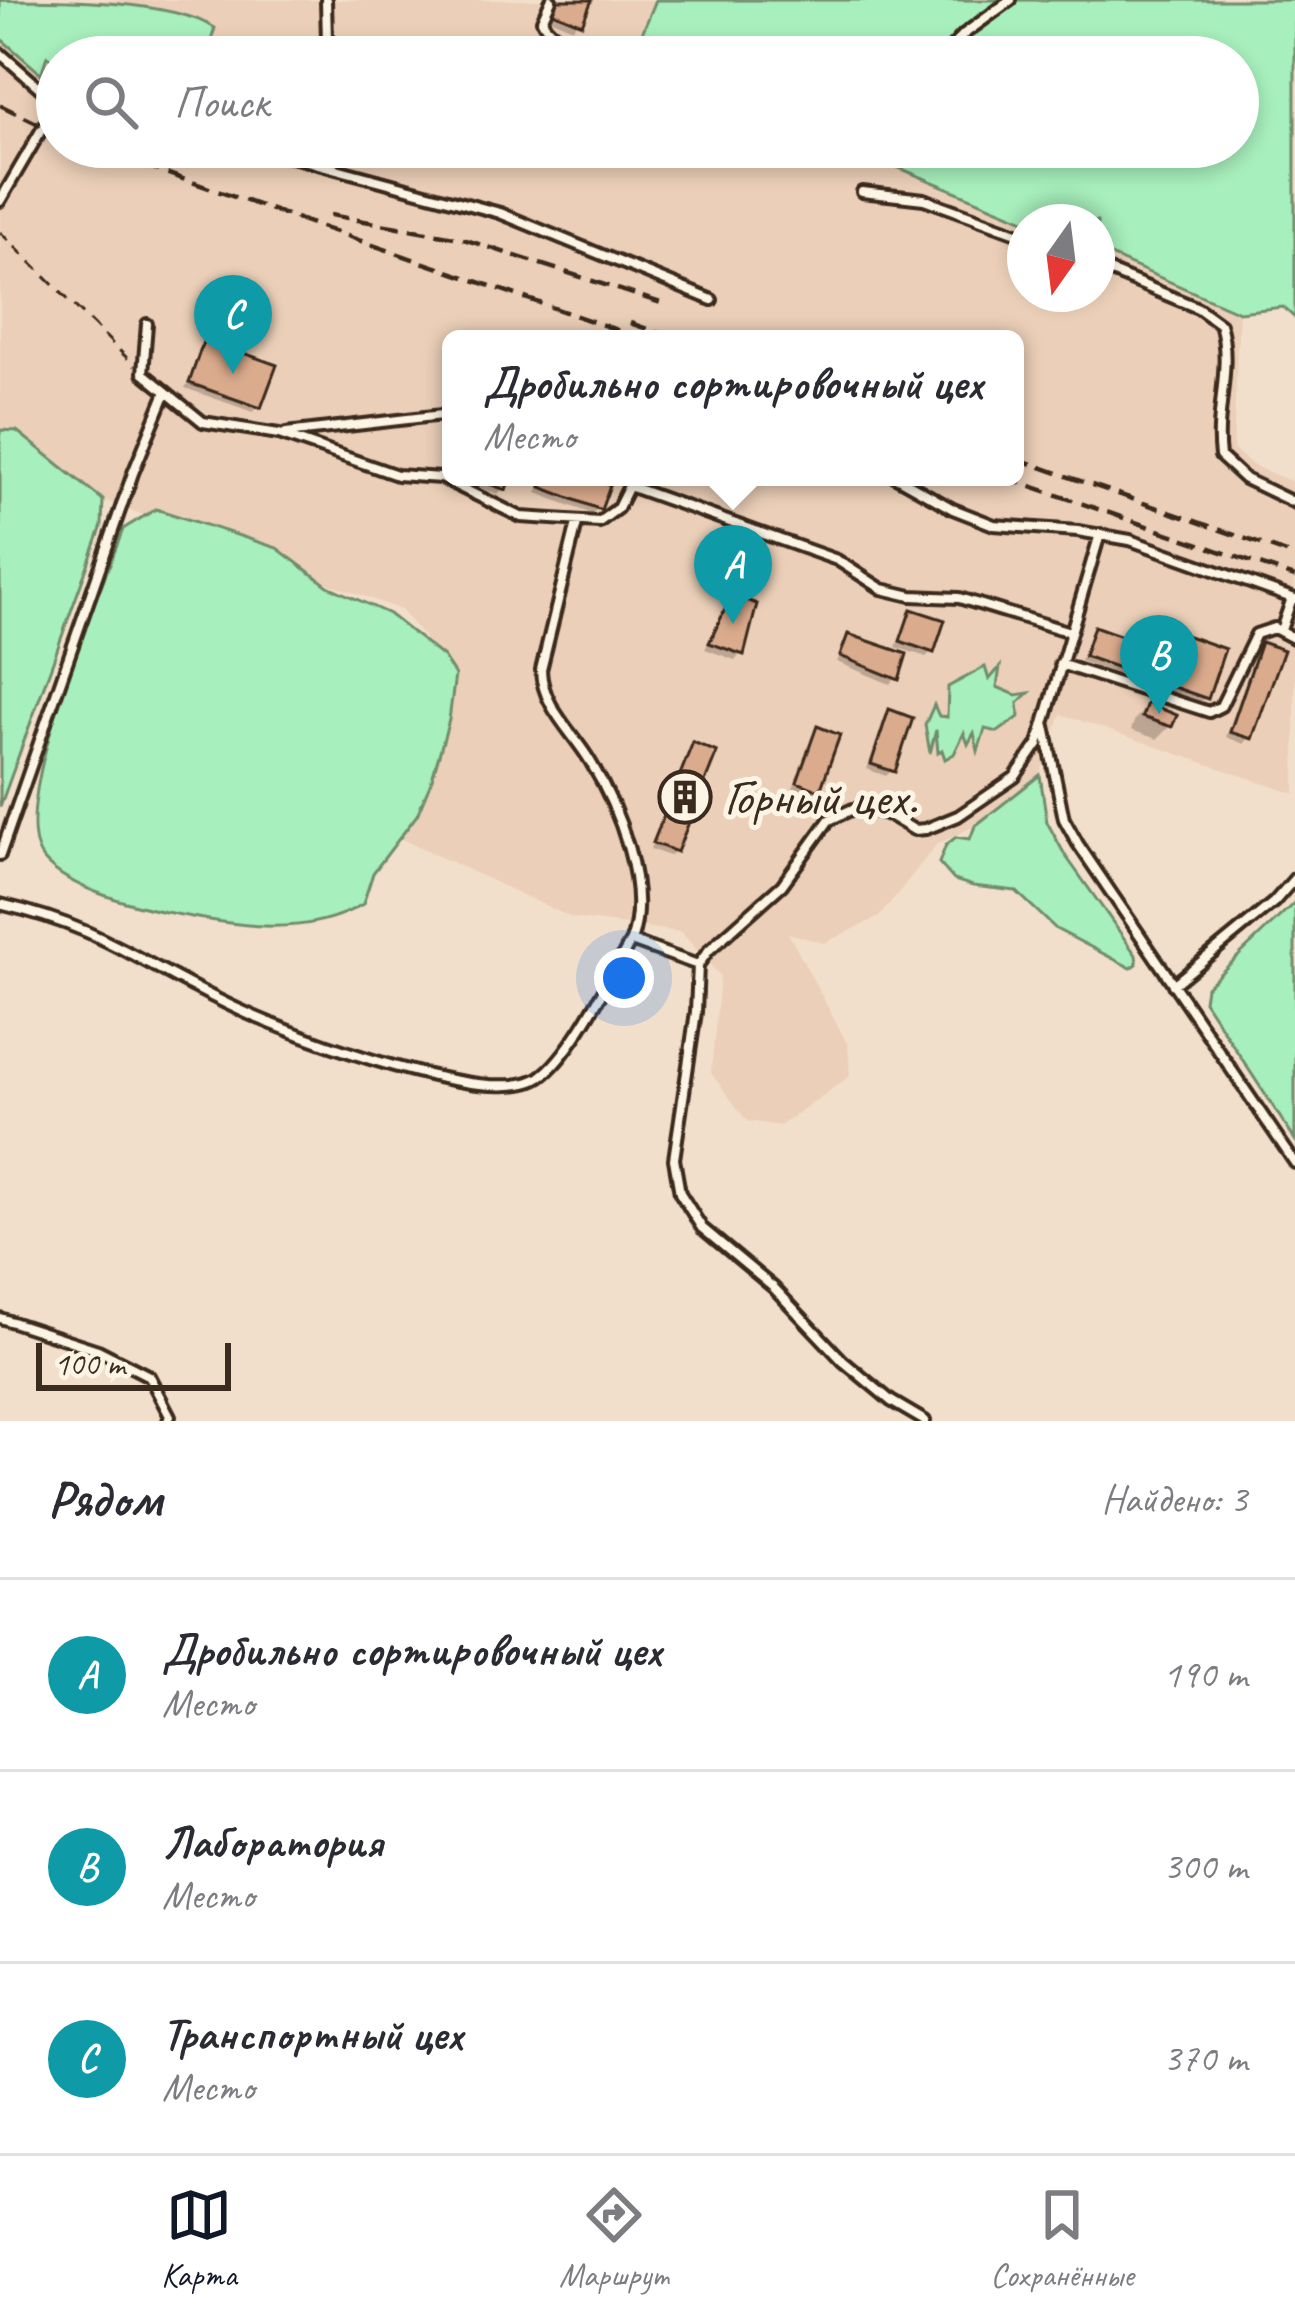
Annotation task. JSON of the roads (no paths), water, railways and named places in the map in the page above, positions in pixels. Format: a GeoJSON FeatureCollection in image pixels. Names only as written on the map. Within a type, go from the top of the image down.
{"type":"FeatureCollection","features":[{"type":"Feature","properties":{"kind":"lane"},"geometry":{"type":"LineString","coordinates":[[326,0],[327,36]]}},
{"type":"Feature","properties":{"kind":"lane"},"geometry":{"type":"LineString","coordinates":[[551,0],[543,26],[555,36]]}},
{"type":"Feature","properties":{"kind":"lane"},"geometry":{"type":"LineString","coordinates":[[962,36],[1012,0]]}},
{"type":"Feature","properties":{"kind":"lane"},"geometry":{"type":"LineString","coordinates":[[0,52],[36,84]]}},
{"type":"Feature","properties":{"kind":"lane"},"geometry":{"type":"LineString","coordinates":[[0,201],[36,139]]}},
{"type":"Feature","properties":{"kind":"lane"},"geometry":{"type":"LineString","coordinates":[[347,168],[500,213],[712,300]]}},
{"type":"Feature","properties":{"kind":"lane"},"geometry":{"type":"LineString","coordinates":[[862,192],[924,199],[1007,229]]}},
{"type":"Feature","properties":{"kind":"lane"},"geometry":{"type":"LineString","coordinates":[[1115,273],[1198,308],[1220,325],[1224,343],[1220,456],[1245,479],[1295,502]]}},
{"type":"Feature","properties":{"kind":"lane"},"geometry":{"type":"LineString","coordinates":[[146,323],[142,374],[203,422],[279,434],[384,472],[442,478]]}},
{"type":"Feature","properties":{"kind":"lane"},"geometry":{"type":"LineString","coordinates":[[0,855],[133,473],[166,392]]}},
{"type":"Feature","properties":{"kind":"lane"},"geometry":{"type":"LineString","coordinates":[[279,434],[442,414]]}},
{"type":"Feature","properties":{"kind":"lane"},"geometry":{"type":"LineString","coordinates":[[457,486],[521,517],[577,523],[609,517],[629,486],[837,560],[883,589],[910,596],[959,598],[1070,632]]}},
{"type":"Feature","properties":{"kind":"lane"},"geometry":{"type":"LineString","coordinates":[[913,486],[994,525],[1100,533],[1130,540],[1294,598],[1280,630]]}},
{"type":"Feature","properties":{"kind":"lane"},"geometry":{"type":"LineString","coordinates":[[0,904],[86,932],[300,1035],[443,1079],[495,1087],[527,1084],[554,1065],[632,941],[639,913],[618,815],[542,686],[541,670],[577,523]]}},
{"type":"Feature","properties":{"kind":"lane"},"geometry":{"type":"LineString","coordinates":[[925,1421],[891,1401],[842,1361],[774,1288],[702,1228],[680,1193],[674,1159],[696,1012],[698,965],[770,898],[829,820],[853,809],[868,809],[914,830],[940,825],[1015,777],[1035,753],[1100,533]]}},
{"type":"Feature","properties":{"kind":"lane"},"geometry":{"type":"LineString","coordinates":[[1060,664],[1209,712],[1221,706],[1252,639],[1262,630],[1280,630],[1295,639]]}},
{"type":"Feature","properties":{"kind":"lane"},"geometry":{"type":"LineString","coordinates":[[1045,724],[1064,819],[1295,1163]]}},
{"type":"Feature","properties":{"kind":"lane"},"geometry":{"type":"LineString","coordinates":[[1173,985],[1274,902],[1295,878]]}},
{"type":"Feature","properties":{"kind":"lane"},"geometry":{"type":"LineString","coordinates":[[632,941],[698,965]]}},
{"type":"Feature","properties":{"kind":"lane"},"geometry":{"type":"LineString","coordinates":[[0,1318],[98,1349],[148,1376],[170,1416],[168,1421]]}},
{"type":"Feature","properties":{"kind":"railway"},"geometry":{"type":"LineString","coordinates":[[0,105],[36,123]]}},
{"type":"Feature","properties":{"kind":"railway"},"geometry":{"type":"LineString","coordinates":[[151,168],[617,330]]}},
{"type":"Feature","properties":{"kind":"railway"},"geometry":{"type":"LineString","coordinates":[[330,215],[460,238],[667,305]]}},
{"type":"Feature","properties":{"kind":"railway"},"geometry":{"type":"LineString","coordinates":[[630,323],[650,330]]}},
{"type":"Feature","properties":{"kind":"railway"},"geometry":{"type":"LineString","coordinates":[[1024,461],[1295,556]]}},
{"type":"Feature","properties":{"kind":"railway"},"geometry":{"type":"LineString","coordinates":[[1024,484],[1295,577]]}},
{"type":"Feature","properties":{"kind":"place","name":"Транспортный цех"},"geometry":{"type":"Point","coordinates":[233,374]}},
{"type":"Feature","properties":{"kind":"place","name":"Дробильно сортировочный цех"},"geometry":{"type":"Point","coordinates":[733,624]}},
{"type":"Feature","properties":{"kind":"place","name":"Лаборатория"},"geometry":{"type":"Point","coordinates":[1159,714]}},
{"type":"Feature","properties":{"kind":"place","name":"Горный цех."},"geometry":{"type":"Point","coordinates":[685,797]}}]}
